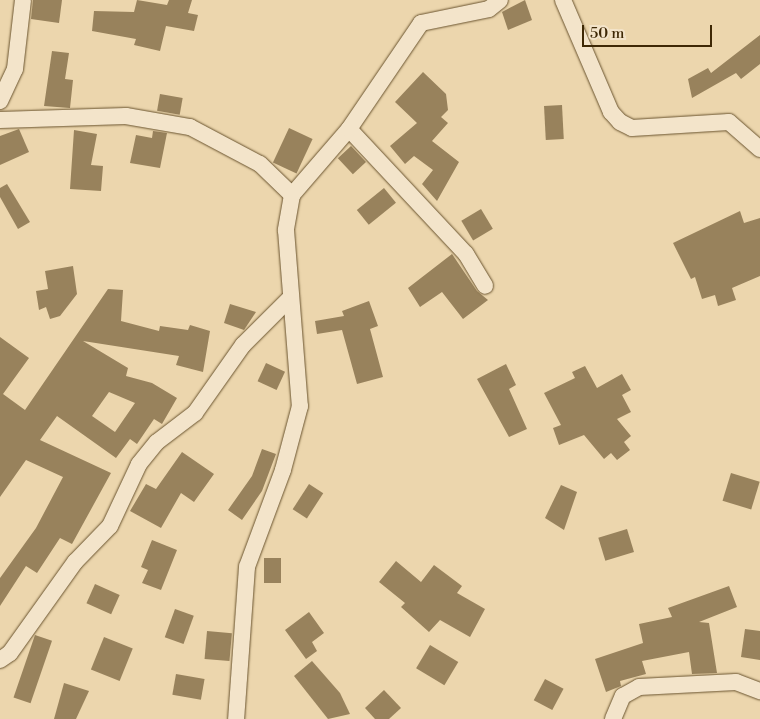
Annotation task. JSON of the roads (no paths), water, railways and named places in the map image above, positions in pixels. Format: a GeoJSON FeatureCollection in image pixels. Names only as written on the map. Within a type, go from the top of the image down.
{"type":"FeatureCollection","features":[{"type":"Feature","properties":{"kind":"street"},"geometry":{"type":"LineString","coordinates":[[0,101],[15,69],[23,0]]}},
{"type":"Feature","properties":{"kind":"street"},"geometry":{"type":"LineString","coordinates":[[236,719],[247,567],[283,470],[300,406],[289,299],[286,230],[292,195],[349,128],[421,23],[489,9],[500,0]]}},
{"type":"Feature","properties":{"kind":"street"},"geometry":{"type":"LineString","coordinates":[[563,0],[611,112],[620,122],[632,128],[728,122],[760,149]]}},
{"type":"Feature","properties":{"kind":"street"},"geometry":{"type":"LineString","coordinates":[[0,120],[126,116],[190,127],[260,164],[292,195]]}},
{"type":"Feature","properties":{"kind":"street"},"geometry":{"type":"LineString","coordinates":[[349,128],[466,254],[485,286]]}},
{"type":"Feature","properties":{"kind":"street"},"geometry":{"type":"LineString","coordinates":[[0,660],[10,653],[75,562],[110,526],[139,464],[157,442],[195,413],[243,345],[289,299]]}},
{"type":"Feature","properties":{"kind":"street"},"geometry":{"type":"LineString","coordinates":[[613,719],[623,696],[639,687],[736,682],[760,692]]}}]}
